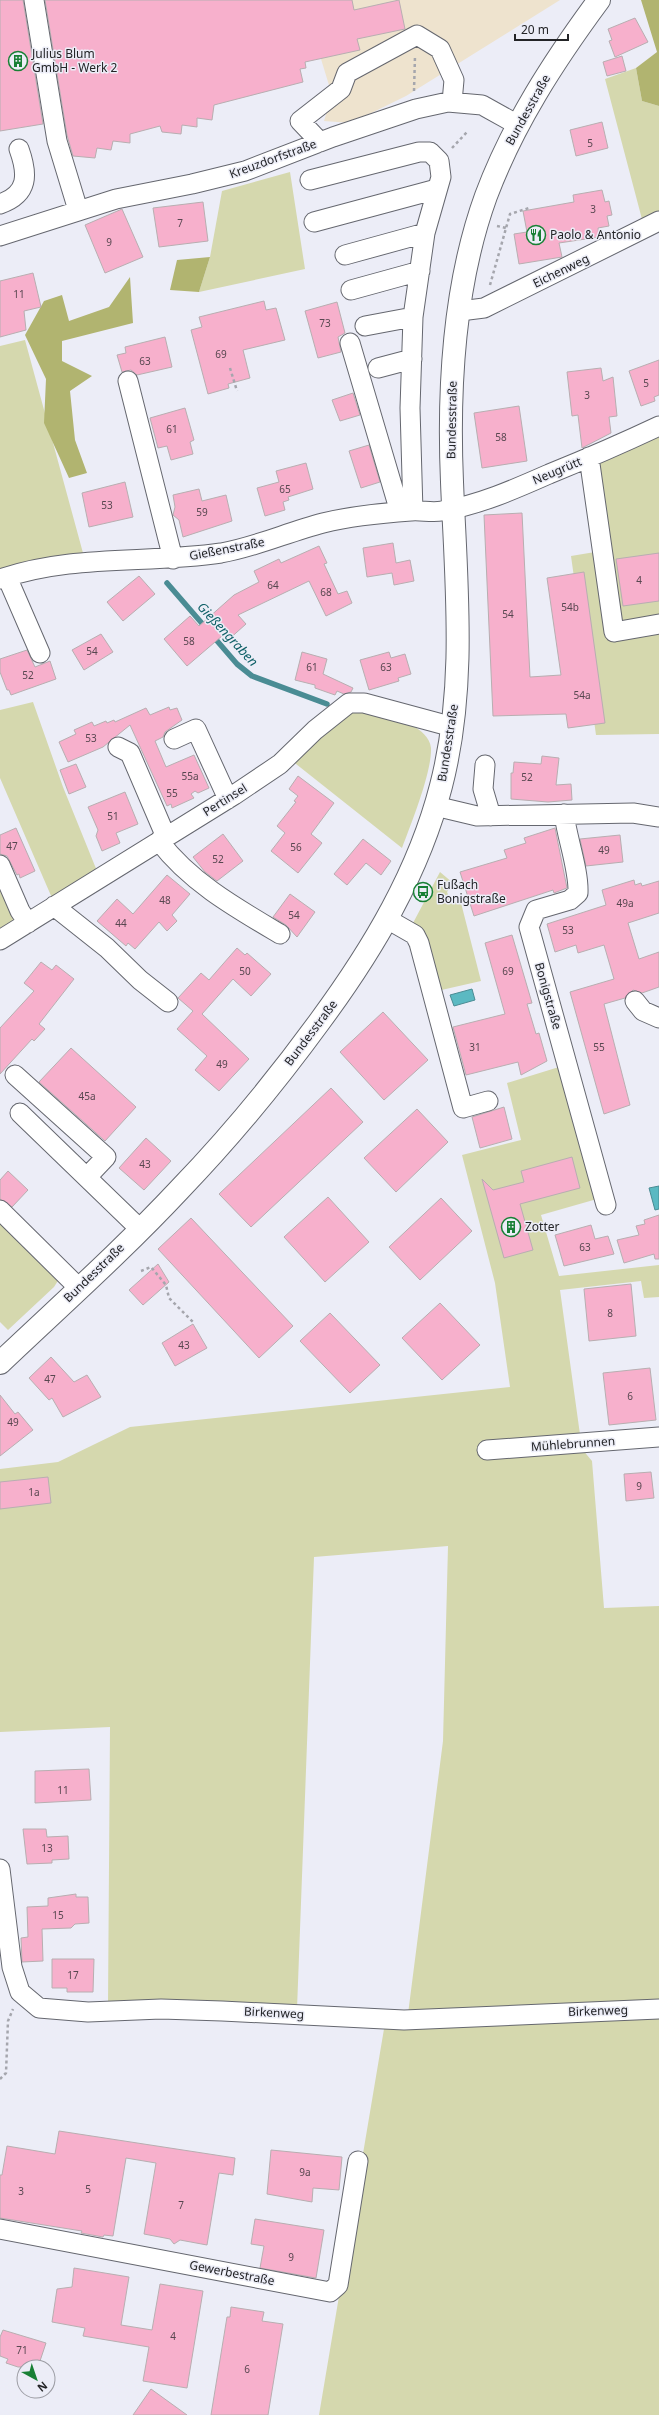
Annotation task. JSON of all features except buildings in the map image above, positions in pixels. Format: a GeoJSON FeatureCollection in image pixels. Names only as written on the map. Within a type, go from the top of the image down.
{"type":"FeatureCollection","features":[{"type":"Feature","properties":{"kind":"main road","name":"Bundesstraße"},"geometry":{"type":"LineString","coordinates":[[0,1364],[178,1191],[230,1134],[288,1064],[343,990],[387,919],[411,872],[435,806],[446,766],[453,727],[458,670],[458,626],[450,418],[455,345],[470,255],[486,196],[518,126],[559,55],[599,0]]}},
{"type":"Feature","properties":{"kind":"street"},"geometry":{"type":"LineString","coordinates":[[34,0],[57,141],[78,210]]}},
{"type":"Feature","properties":{"kind":"street"},"geometry":{"type":"LineString","coordinates":[[320,142],[300,120],[341,89],[347,73],[416,36],[440,49],[454,80],[452,102]]}},
{"type":"Feature","properties":{"kind":"street","name":"Kreuzdorfstraße"},"geometry":{"type":"LineString","coordinates":[[0,236],[116,199],[192,184],[245,171],[320,142],[416,109],[452,102],[482,105],[518,126]]}},
{"type":"Feature","properties":{"kind":"street"},"geometry":{"type":"LineString","coordinates":[[0,204],[14,199],[24,185],[24,164],[19,149]]}},
{"type":"Feature","properties":{"kind":"street"},"geometry":{"type":"LineString","coordinates":[[310,180],[419,152],[430,152],[439,161],[441,177],[425,233],[413,317],[407,511]]}},
{"type":"Feature","properties":{"kind":"street"},"geometry":{"type":"LineString","coordinates":[[314,222],[438,189]]}},
{"type":"Feature","properties":{"kind":"street","name":"Eichenweg"},"geometry":{"type":"LineString","coordinates":[[460,311],[484,308],[659,221]]}},
{"type":"Feature","properties":{"kind":"street"},"geometry":{"type":"LineString","coordinates":[[345,255],[425,233]]}},
{"type":"Feature","properties":{"kind":"street"},"geometry":{"type":"LineString","coordinates":[[351,290],[420,271]]}},
{"type":"Feature","properties":{"kind":"street"},"geometry":{"type":"LineString","coordinates":[[365,326],[413,317]]}},
{"type":"Feature","properties":{"kind":"street"},"geometry":{"type":"LineString","coordinates":[[350,343],[407,511]]}},
{"type":"Feature","properties":{"kind":"street"},"geometry":{"type":"LineString","coordinates":[[378,368],[412,359]]}},
{"type":"Feature","properties":{"kind":"street"},"geometry":{"type":"LineString","coordinates":[[128,381],[173,559]]}},
{"type":"Feature","properties":{"kind":"street","name":"Neugrütt"},"geometry":{"type":"LineString","coordinates":[[453,508],[513,490],[659,426]]}},
{"type":"Feature","properties":{"kind":"street"},"geometry":{"type":"LineString","coordinates":[[589,457],[614,632],[659,624]]}},
{"type":"Feature","properties":{"kind":"street","name":"Gießenstraße"},"geometry":{"type":"LineString","coordinates":[[4,578],[26,570],[70,562],[173,559],[223,552],[268,542],[323,523],[407,511],[440,511],[453,508]]}},
{"type":"Feature","properties":{"kind":"street"},"geometry":{"type":"LineString","coordinates":[[4,578],[40,653]]}},
{"type":"Feature","properties":{"kind":"street","name":"Pertinsel"},"geometry":{"type":"LineString","coordinates":[[0,940],[228,799],[280,764],[315,730],[349,703],[364,703],[453,727]]}},
{"type":"Feature","properties":{"kind":"street"},"geometry":{"type":"LineString","coordinates":[[174,739],[196,729],[228,799]]}},
{"type":"Feature","properties":{"kind":"street"},"geometry":{"type":"LineString","coordinates":[[118,747],[130,753],[167,851],[207,888],[280,934]]}},
{"type":"Feature","properties":{"kind":"street"},"geometry":{"type":"LineString","coordinates":[[485,765],[483,789],[491,816]]}},
{"type":"Feature","properties":{"kind":"street"},"geometry":{"type":"LineString","coordinates":[[435,806],[477,816],[633,813],[659,817]]}},
{"type":"Feature","properties":{"kind":"street","name":"Bonigstraße"},"geometry":{"type":"LineString","coordinates":[[564,814],[579,884],[578,893],[570,900],[536,910],[529,927],[606,1205]]}},
{"type":"Feature","properties":{"kind":"street"},"geometry":{"type":"LineString","coordinates":[[0,865],[20,911],[28,922]]}},
{"type":"Feature","properties":{"kind":"street"},"geometry":{"type":"LineString","coordinates":[[54,906],[107,948],[140,980],[168,1002]]}},
{"type":"Feature","properties":{"kind":"street"},"geometry":{"type":"LineString","coordinates":[[387,919],[415,935],[419,943],[463,1108],[488,1101]]}},
{"type":"Feature","properties":{"kind":"street"},"geometry":{"type":"LineString","coordinates":[[635,1001],[643,1011],[659,1018]]}},
{"type":"Feature","properties":{"kind":"street"},"geometry":{"type":"LineString","coordinates":[[15,1075],[106,1157],[88,1177]]}},
{"type":"Feature","properties":{"kind":"street"},"geometry":{"type":"LineString","coordinates":[[20,1113],[88,1177],[140,1229]]}},
{"type":"Feature","properties":{"kind":"street"},"geometry":{"type":"LineString","coordinates":[[0,1210],[79,1288]]}},
{"type":"Feature","properties":{"kind":"street","name":"Mühlebrunnen"},"geometry":{"type":"LineString","coordinates":[[486,1450],[659,1437]]}},
{"type":"Feature","properties":{"kind":"street"},"geometry":{"type":"LineString","coordinates":[[0,1869],[12,1967],[20,1992]]}},
{"type":"Feature","properties":{"kind":"street","name":"Birkenweg"},"geometry":{"type":"LineString","coordinates":[[20,1992],[39,2008],[88,2012],[161,2010],[222,2011],[404,2020],[659,2009]]}},
{"type":"Feature","properties":{"kind":"street","name":"Gewerbestraße"},"geometry":{"type":"LineString","coordinates":[[0,2229],[330,2292],[338,2285],[358,2162]]}},
{"type":"Feature","properties":{"kind":"path"},"geometry":{"type":"LineString","coordinates":[[414,98],[416,36]]}},
{"type":"Feature","properties":{"kind":"path"},"geometry":{"type":"LineString","coordinates":[[439,161],[468,132]]}},
{"type":"Feature","properties":{"kind":"path"},"geometry":{"type":"LineString","coordinates":[[488,290],[510,214],[529,208]]}},
{"type":"Feature","properties":{"kind":"path"},"geometry":{"type":"LineString","coordinates":[[496,226],[506,228]]}},
{"type":"Feature","properties":{"kind":"path"},"geometry":{"type":"LineString","coordinates":[[230,368],[237,391]]}},
{"type":"Feature","properties":{"kind":"path"},"geometry":{"type":"LineString","coordinates":[[141,1271],[151,1267],[166,1284],[169,1298],[193,1322]]}},
{"type":"Feature","properties":{"kind":"path"},"geometry":{"type":"LineString","coordinates":[[0,2079],[6,2073],[8,2022],[20,1992]]}},
{"type":"Feature","properties":{"kind":"shaded area"},"geometry":{"type":"Polygon","coordinates":[[[280,0],[560,0],[406,96],[351,123],[324,121],[332,95],[321,59],[280,0]]]}},
{"type":"Feature","properties":{"kind":"green space"},"geometry":{"type":"Polygon","coordinates":[[[641,0],[659,0],[659,106],[642,101],[636,68],[657,52],[641,0]]]}},
{"type":"Feature","properties":{"kind":"green space"},"geometry":{"type":"Polygon","coordinates":[[[636,68],[642,101],[659,106],[659,214],[643,223],[605,79],[636,68]]]}},
{"type":"Feature","properties":{"kind":"green space"},"geometry":{"type":"Polygon","coordinates":[[[290,172],[305,269],[199,292],[210,257],[222,191],[290,172]]]}},
{"type":"Feature","properties":{"kind":"green space"},"geometry":{"type":"Polygon","coordinates":[[[210,257],[199,292],[170,290],[177,260],[210,257]]]}},
{"type":"Feature","properties":{"kind":"green space"},"geometry":{"type":"Polygon","coordinates":[[[130,277],[133,323],[62,341],[62,361],[92,376],[70,391],[75,440],[87,473],[69,478],[44,423],[46,379],[25,335],[44,301],[62,295],[69,321],[109,307],[130,277]]]}},
{"type":"Feature","properties":{"kind":"green space"},"geometry":{"type":"Polygon","coordinates":[[[25,340],[83,553],[0,573],[0,346],[25,340]]]}},
{"type":"Feature","properties":{"kind":"green space"},"geometry":{"type":"Polygon","coordinates":[[[659,432],[659,734],[596,735],[571,556],[595,552],[583,467],[659,432]]]}},
{"type":"Feature","properties":{"kind":"green space"},"geometry":{"type":"Polygon","coordinates":[[[33,702],[63,787],[97,871],[52,898],[0,778],[0,710],[33,702]]]}},
{"type":"Feature","properties":{"kind":"green space"},"geometry":{"type":"Polygon","coordinates":[[[355,710],[406,722],[421,732],[429,740],[431,748],[425,784],[402,848],[291,760],[338,718],[355,710]]]}},
{"type":"Feature","properties":{"kind":"green space"},"geometry":{"type":"Polygon","coordinates":[[[440,872],[453,883],[447,892],[452,904],[460,899],[481,981],[437,991],[424,936],[413,923],[440,872]]]}},
{"type":"Feature","properties":{"kind":"green space"},"geometry":{"type":"Polygon","coordinates":[[[0,881],[17,920],[0,930],[0,881]]]}},
{"type":"Feature","properties":{"kind":"green space"},"geometry":{"type":"Polygon","coordinates":[[[559,1067],[597,1199],[541,1215],[559,1276],[659,1265],[659,1297],[644,1298],[641,1281],[560,1290],[582,1449],[592,1461],[604,1608],[659,1606],[659,2006],[408,2014],[443,1741],[448,1546],[314,1557],[297,2009],[108,2005],[110,1727],[0,1732],[0,1469],[58,1462],[130,1427],[510,1387],[495,1283],[462,1155],[521,1140],[507,1083],[559,1067]]]}},
{"type":"Feature","properties":{"kind":"green space"},"geometry":{"type":"Polygon","coordinates":[[[0,1221],[59,1279],[54,1287],[8,1330],[0,1322],[0,1221]]]}},
{"type":"Feature","properties":{"kind":"green space"},"geometry":{"type":"Polygon","coordinates":[[[659,2014],[659,2415],[319,2415],[385,2023],[659,2014]]]}},
{"type":"Feature","properties":{"kind":"water"},"geometry":{"type":"Polygon","coordinates":[[[472,989],[475,1000],[454,1006],[450,995],[472,989]]]}},
{"type":"Feature","properties":{"kind":"water"},"geometry":{"type":"Polygon","coordinates":[[[659,1186],[659,1209],[655,1210],[649,1188],[659,1186]]]}},
{"type":"Feature","properties":{"kind":"waterway","name":"Gießengraben"},"geometry":{"type":"LineString","coordinates":[[167,583],[206,628]]}},
{"type":"Feature","properties":{"kind":"waterway","name":"Gießengraben"},"geometry":{"type":"LineString","coordinates":[[212,635],[237,664],[252,676],[327,704]]}},
{"type":"Feature","properties":{"kind":"place","name":"Julius Blum GmbH - Werk 2"},"geometry":{"type":"Point","coordinates":[18,61]}},
{"type":"Feature","properties":{"kind":"place","name":"Paolo & Antonio"},"geometry":{"type":"Point","coordinates":[536,235]}},
{"type":"Feature","properties":{"kind":"place","name":"Fußach Bonigstraße"},"geometry":{"type":"Point","coordinates":[423,892]}},
{"type":"Feature","properties":{"kind":"place","name":"Zotter"},"geometry":{"type":"Point","coordinates":[511,1227]}}]}
